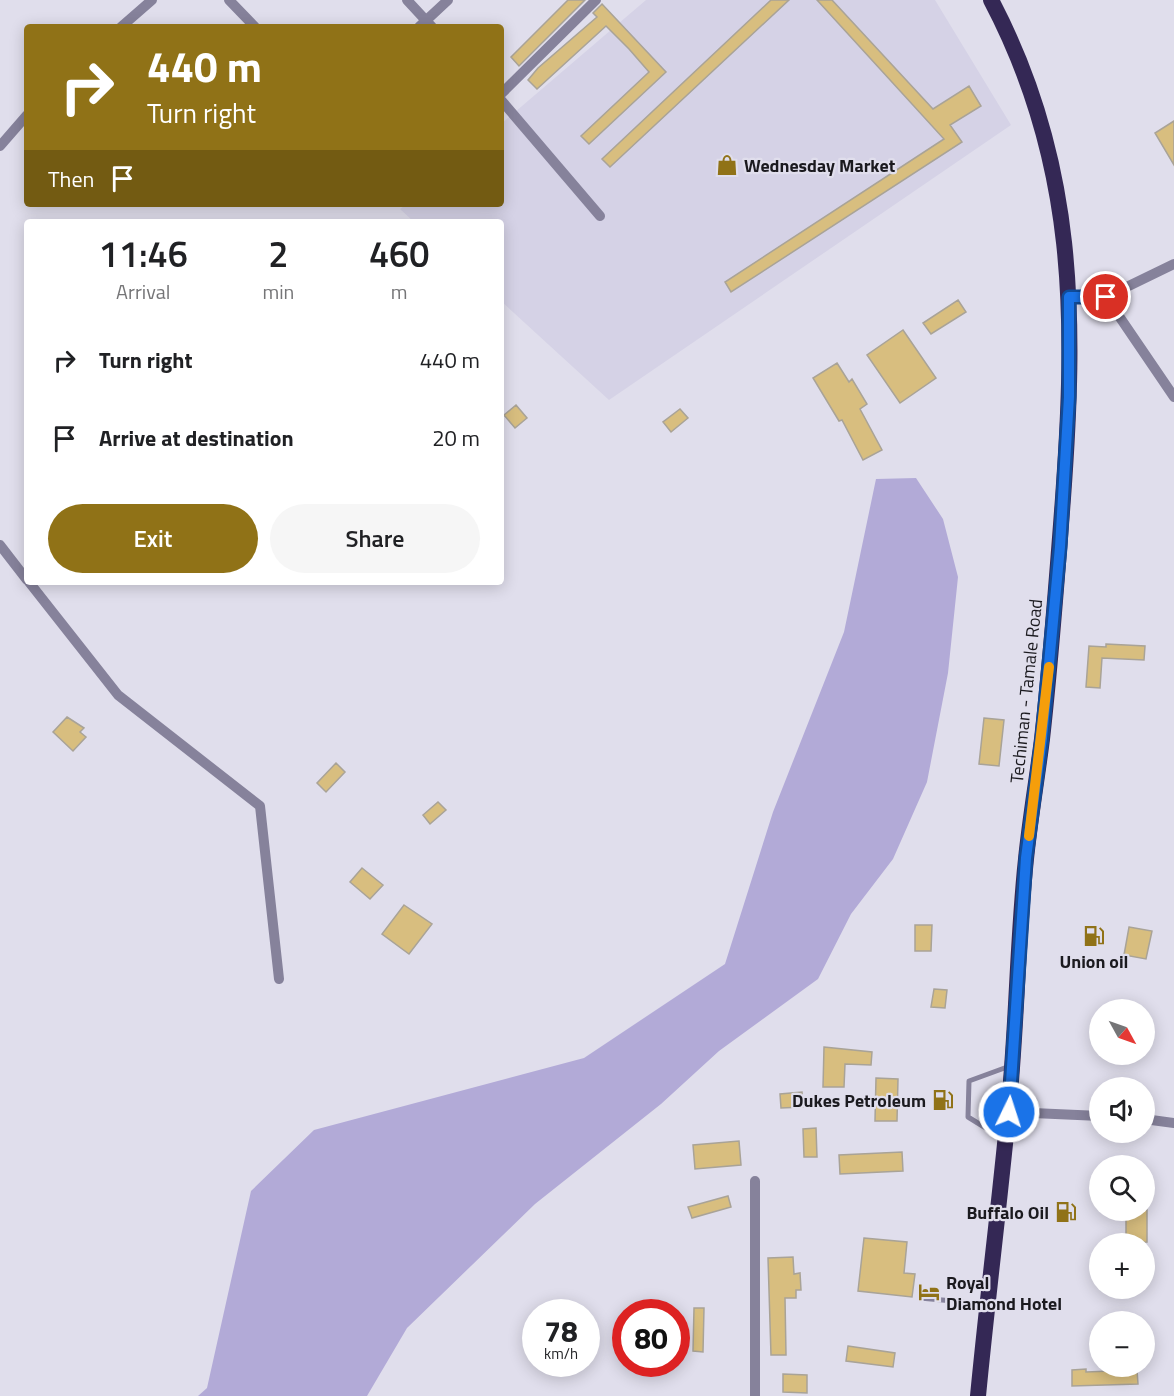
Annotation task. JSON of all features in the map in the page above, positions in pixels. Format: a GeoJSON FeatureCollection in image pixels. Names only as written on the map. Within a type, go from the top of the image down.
{"type":"FeatureCollection","features":[{"type":"Feature","properties":{"kind":"highway","name":"Techiman - Tamale Road"},"geometry":{"type":"LineString","coordinates":[[978,1396],[1009,1112],[1026,858],[1042,738],[1058,567],[1071,357],[1069,297],[1057,182],[1040,116],[992,0]]}},
{"type":"Feature","properties":{"kind":"street"},"geometry":{"type":"LineString","coordinates":[[125,24],[153,0]]}},
{"type":"Feature","properties":{"kind":"street"},"geometry":{"type":"LineString","coordinates":[[229,0],[252,24]]}},
{"type":"Feature","properties":{"kind":"street"},"geometry":{"type":"LineString","coordinates":[[407,0],[425,24]]}},
{"type":"Feature","properties":{"kind":"street"},"geometry":{"type":"LineString","coordinates":[[427,24],[448,0]]}},
{"type":"Feature","properties":{"kind":"street"},"geometry":{"type":"LineString","coordinates":[[504,91],[596,0]]}},
{"type":"Feature","properties":{"kind":"street"},"geometry":{"type":"LineString","coordinates":[[504,104],[600,216]]}},
{"type":"Feature","properties":{"kind":"street"},"geometry":{"type":"LineString","coordinates":[[0,146],[24,118]]}},
{"type":"Feature","properties":{"kind":"street"},"geometry":{"type":"LineString","coordinates":[[1069,297],[1106,297],[1174,264]]}},
{"type":"Feature","properties":{"kind":"street"},"geometry":{"type":"LineString","coordinates":[[1106,297],[1174,397]]}},
{"type":"Feature","properties":{"kind":"street"},"geometry":{"type":"LineString","coordinates":[[0,545],[24,576]]}},
{"type":"Feature","properties":{"kind":"street"},"geometry":{"type":"LineString","coordinates":[[31,585],[118,695],[260,806],[279,979]]}},
{"type":"Feature","properties":{"kind":"street"},"geometry":{"type":"LineString","coordinates":[[1009,1112],[1089,1116]]}},
{"type":"Feature","properties":{"kind":"street"},"geometry":{"type":"LineString","coordinates":[[1155,1120],[1174,1123]]}},
{"type":"Feature","properties":{"kind":"street"},"geometry":{"type":"LineString","coordinates":[[755,1181],[755,1396]]}},
{"type":"Feature","properties":{"kind":"lane"},"geometry":{"type":"LineString","coordinates":[[1005,1139],[968,1117],[969,1081],[1012,1065]]}},
{"type":"Feature","properties":{"kind":"lane"},"geometry":{"type":"LineString","coordinates":[[920,1298],[987,1305]]}},
{"type":"Feature","properties":{"kind":"shaded area","name":"Wednesday Market"},"geometry":{"type":"Polygon","coordinates":[[[646,0],[935,0],[1011,125],[609,400],[504,304],[504,219],[411,219],[400,209],[403,207],[504,207],[504,121],[646,0]]]}},
{"type":"Feature","properties":{"kind":"shaded area"},"geometry":{"type":"Polygon","coordinates":[[[916,478],[943,519],[958,577],[948,673],[927,782],[893,859],[851,914],[818,979],[719,1051],[661,1104],[535,1204],[407,1328],[367,1396],[198,1396],[207,1388],[251,1191],[314,1130],[584,1058],[725,964],[773,812],[844,632],[876,479],[916,478]]]}},
{"type":"Feature","properties":{"kind":"building"},"geometry":{"type":"Polygon","coordinates":[[[568,0],[585,0],[519,66],[511,57],[568,0]]]}},
{"type":"Feature","properties":{"kind":"building"},"geometry":{"type":"Polygon","coordinates":[[[771,0],[789,0],[610,167],[602,159],[771,0]]]}},
{"type":"Feature","properties":{"kind":"building"},"geometry":{"type":"Polygon","coordinates":[[[817,0],[832,0],[933,109],[969,86],[981,106],[950,125],[962,142],[731,292],[725,282],[944,139],[817,0]]]}},
{"type":"Feature","properties":{"kind":"building"},"geometry":{"type":"Polygon","coordinates":[[[602,4],[666,72],[589,144],[581,136],[649,72],[629,49],[606,26],[537,89],[528,80],[538,68],[597,17],[593,13],[602,4]]]}},
{"type":"Feature","properties":{"kind":"building"},"geometry":{"type":"Polygon","coordinates":[[[1174,121],[1174,165],[1155,133],[1174,121]]]}},
{"type":"Feature","properties":{"kind":"building"},"geometry":{"type":"Polygon","coordinates":[[[958,300],[966,312],[931,334],[923,323],[958,300]]]}},
{"type":"Feature","properties":{"kind":"building"},"geometry":{"type":"Polygon","coordinates":[[[903,330],[936,378],[900,403],[867,355],[903,330]]]}},
{"type":"Feature","properties":{"kind":"building"},"geometry":{"type":"Polygon","coordinates":[[[837,363],[849,382],[852,379],[867,404],[860,409],[882,450],[863,460],[842,420],[839,421],[813,378],[837,363]]]}},
{"type":"Feature","properties":{"kind":"building"},"geometry":{"type":"Polygon","coordinates":[[[516,405],[527,418],[515,428],[504,415],[516,405]]]}},
{"type":"Feature","properties":{"kind":"building"},"geometry":{"type":"Polygon","coordinates":[[[680,409],[688,418],[671,432],[663,422],[680,409]]]}},
{"type":"Feature","properties":{"kind":"building"},"geometry":{"type":"Polygon","coordinates":[[[1106,644],[1145,646],[1144,660],[1102,658],[1100,688],[1086,687],[1089,646],[1106,647],[1106,644]]]}},
{"type":"Feature","properties":{"kind":"building"},"geometry":{"type":"Polygon","coordinates":[[[67,717],[84,728],[80,732],[86,737],[73,751],[53,732],[67,717]]]}},
{"type":"Feature","properties":{"kind":"building"},"geometry":{"type":"Polygon","coordinates":[[[984,718],[1004,720],[999,766],[979,764],[984,718]]]}},
{"type":"Feature","properties":{"kind":"building"},"geometry":{"type":"Polygon","coordinates":[[[336,763],[345,772],[326,792],[317,783],[336,763]]]}},
{"type":"Feature","properties":{"kind":"building"},"geometry":{"type":"Polygon","coordinates":[[[438,802],[446,810],[430,824],[423,815],[438,802]]]}},
{"type":"Feature","properties":{"kind":"building"},"geometry":{"type":"Polygon","coordinates":[[[362,868],[383,885],[370,899],[350,882],[362,868]]]}},
{"type":"Feature","properties":{"kind":"building"},"geometry":{"type":"Polygon","coordinates":[[[404,905],[432,924],[409,954],[382,934],[404,905]]]}},
{"type":"Feature","properties":{"kind":"building"},"geometry":{"type":"Polygon","coordinates":[[[915,925],[932,925],[931,951],[915,951],[915,925]]]}},
{"type":"Feature","properties":{"kind":"building"},"geometry":{"type":"Polygon","coordinates":[[[1129,927],[1152,931],[1146,959],[1124,955],[1129,927]]]}},
{"type":"Feature","properties":{"kind":"building"},"geometry":{"type":"Polygon","coordinates":[[[934,989],[947,990],[945,1008],[931,1007],[934,989]]]}},
{"type":"Feature","properties":{"kind":"building"},"geometry":{"type":"Polygon","coordinates":[[[824,1047],[872,1052],[871,1065],[845,1064],[844,1087],[823,1087],[824,1047]]]}},
{"type":"Feature","properties":{"kind":"building"},"geometry":{"type":"Polygon","coordinates":[[[876,1078],[898,1079],[897,1121],[875,1121],[876,1078]]]}},
{"type":"Feature","properties":{"kind":"building"},"geometry":{"type":"Polygon","coordinates":[[[802,1092],[803,1107],[781,1108],[780,1094],[802,1092]]]}},
{"type":"Feature","properties":{"kind":"building"},"geometry":{"type":"Polygon","coordinates":[[[816,1128],[817,1157],[804,1157],[803,1129],[816,1128]]]}},
{"type":"Feature","properties":{"kind":"building"},"geometry":{"type":"Polygon","coordinates":[[[739,1141],[741,1165],[695,1169],[693,1145],[739,1141]]]}},
{"type":"Feature","properties":{"kind":"building"},"geometry":{"type":"Polygon","coordinates":[[[902,1152],[903,1171],[840,1174],[839,1155],[902,1152]]]}},
{"type":"Feature","properties":{"kind":"building"},"geometry":{"type":"Polygon","coordinates":[[[728,1196],[731,1207],[692,1218],[688,1207],[728,1196]]]}},
{"type":"Feature","properties":{"kind":"building"},"geometry":{"type":"Polygon","coordinates":[[[1126,1221],[1147,1221],[1147,1233],[1126,1233],[1126,1221]]]}},
{"type":"Feature","properties":{"kind":"building"},"geometry":{"type":"Polygon","coordinates":[[[864,1238],[907,1242],[904,1273],[915,1274],[912,1297],[858,1291],[864,1238]]]}},
{"type":"Feature","properties":{"kind":"building"},"geometry":{"type":"Polygon","coordinates":[[[793,1257],[794,1274],[800,1273],[801,1290],[796,1290],[796,1298],[785,1298],[786,1355],[771,1355],[768,1258],[793,1257]]]}},
{"type":"Feature","properties":{"kind":"building"},"geometry":{"type":"Polygon","coordinates":[[[694,1308],[704,1308],[703,1352],[693,1351],[694,1308]]]}},
{"type":"Feature","properties":{"kind":"building"},"geometry":{"type":"Polygon","coordinates":[[[848,1346],[895,1353],[893,1367],[846,1361],[848,1346]]]}},
{"type":"Feature","properties":{"kind":"building"},"geometry":{"type":"Polygon","coordinates":[[[1086,1369],[1089,1377],[1138,1377],[1138,1384],[1072,1386],[1072,1370],[1086,1369]]]}},
{"type":"Feature","properties":{"kind":"building"},"geometry":{"type":"Polygon","coordinates":[[[783,1374],[807,1375],[807,1393],[783,1392],[783,1374]]]}},
{"type":"Feature","properties":{"kind":"slow traffic"},"geometry":{"type":"LineString","coordinates":[[1029,836],[1049,667]]}},
{"type":"Feature","properties":{"kind":"place","name":"Wednesday Market"},"geometry":{"type":"Point","coordinates":[727,165]}},
{"type":"Feature","properties":{"kind":"place","name":"Union oil"},"geometry":{"type":"Point","coordinates":[1094,936]}},
{"type":"Feature","properties":{"kind":"place","name":"Dukes Petroleum"},"geometry":{"type":"Point","coordinates":[943,1100]}},
{"type":"Feature","properties":{"kind":"place","name":"Buffalo Oil"},"geometry":{"type":"Point","coordinates":[1066,1212]}},
{"type":"Feature","properties":{"kind":"place","name":"Royal Diamond Hotel"},"geometry":{"type":"Point","coordinates":[929,1292]}},
{"type":"Feature","properties":{"kind":"route"},"geometry":{"type":"LineString","coordinates":[[1009,1112],[1026,858],[1042,738],[1060,547],[1071,357],[1069,297],[1106,297]]}}]}
